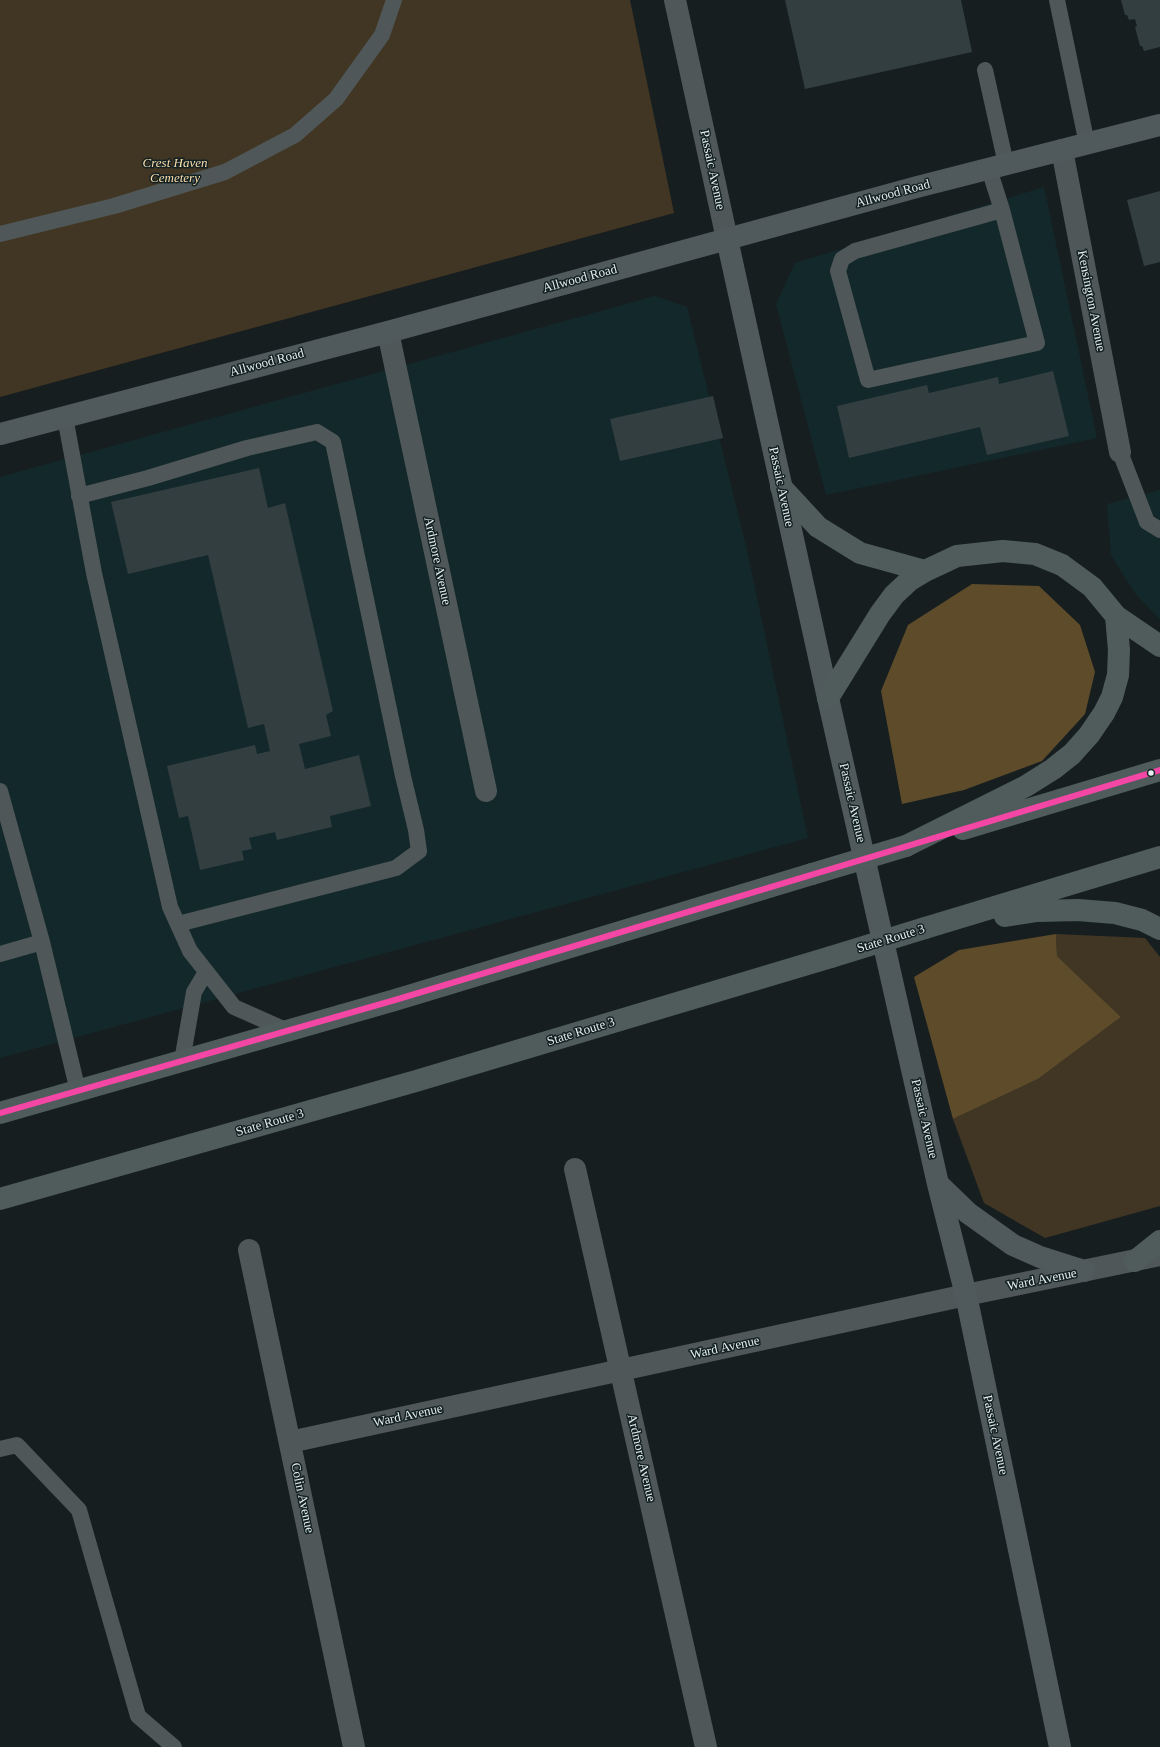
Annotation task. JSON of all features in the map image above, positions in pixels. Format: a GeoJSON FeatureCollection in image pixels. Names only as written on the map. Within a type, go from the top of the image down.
{"type":"FeatureCollection","features":[{"type":"Feature","properties":{"kind":"highway"},"geometry":{"type":"LineString","coordinates":[[781,487],[818,527],[860,553],[925,571]]}},
{"type":"Feature","properties":{"kind":"highway"},"geometry":{"type":"LineString","coordinates":[[828,698],[880,614],[894,595],[910,580],[957,556],[1003,551],[1035,554],[1062,565],[1092,587],[1116,616],[1160,646]]}},
{"type":"Feature","properties":{"kind":"highway"},"geometry":{"type":"LineString","coordinates":[[906,846],[1026,786],[1053,769],[1076,749],[1089,735],[1104,713],[1112,697],[1118,675],[1119,650],[1116,616]]}},
{"type":"Feature","properties":{"kind":"highway"},"geometry":{"type":"LineString","coordinates":[[0,1113],[288,1031],[1160,770]]}},
{"type":"Feature","properties":{"kind":"highway","name":"State Route 3"},"geometry":{"type":"LineString","coordinates":[[0,1199],[431,1076],[1160,858]]}},
{"type":"Feature","properties":{"kind":"highway"},"geometry":{"type":"LineString","coordinates":[[925,928],[1037,911],[1078,910],[1115,913],[1142,920],[1160,929]]}},
{"type":"Feature","properties":{"kind":"highway"},"geometry":{"type":"LineString","coordinates":[[1135,1261],[1160,1241]]}},
{"type":"Feature","properties":{"kind":"main road","name":"Allwood Road"},"geometry":{"type":"LineString","coordinates":[[0,434],[388,332],[727,239],[1160,125]]}},
{"type":"Feature","properties":{"kind":"main road","name":"Passaic Avenue"},"geometry":{"type":"LineString","coordinates":[[727,239],[828,698],[938,1184],[966,1295],[1060,1747]]}},
{"type":"Feature","properties":{"kind":"main road"},"geometry":{"type":"LineString","coordinates":[[938,1184],[968,1213],[1013,1245],[1040,1257],[1084,1271]]}},
{"type":"Feature","properties":{"kind":"street","name":"Passaic Avenue"},"geometry":{"type":"LineString","coordinates":[[675,0],[727,239]]}},
{"type":"Feature","properties":{"kind":"street","name":"Kensington Avenue"},"geometry":{"type":"LineString","coordinates":[[1062,150],[1120,452]]}},
{"type":"Feature","properties":{"kind":"street","name":"Ardmore Avenue"},"geometry":{"type":"LineString","coordinates":[[388,332],[486,791]]}},
{"type":"Feature","properties":{"kind":"street","name":"Ardmore Avenue"},"geometry":{"type":"LineString","coordinates":[[575,1169],[706,1747]]}},
{"type":"Feature","properties":{"kind":"street","name":"Colin Avenue"},"geometry":{"type":"LineString","coordinates":[[249,1250],[354,1747]]}},
{"type":"Feature","properties":{"kind":"street","name":"Ward Avenue"},"geometry":{"type":"LineString","coordinates":[[290,1442],[966,1295],[1160,1255]]}},
{"type":"Feature","properties":{"kind":"lane"},"geometry":{"type":"LineString","coordinates":[[0,234],[114,206],[225,172],[295,135],[336,99],[382,35],[394,0]]}},
{"type":"Feature","properties":{"kind":"lane"},"geometry":{"type":"LineString","coordinates":[[1057,0],[1087,144]]}},
{"type":"Feature","properties":{"kind":"lane"},"geometry":{"type":"LineString","coordinates":[[985,70],[998,167],[1002,210],[1036,343],[868,380],[838,271],[842,259],[855,251],[1002,210]]}},
{"type":"Feature","properties":{"kind":"lane"},"geometry":{"type":"LineString","coordinates":[[65,417],[94,573],[170,908],[190,951],[234,1007],[288,1031]]}},
{"type":"Feature","properties":{"kind":"lane"},"geometry":{"type":"LineString","coordinates":[[79,496],[148,478],[247,448],[317,432],[333,442],[419,850],[396,868],[178,924]]}},
{"type":"Feature","properties":{"kind":"lane"},"geometry":{"type":"LineString","coordinates":[[1120,452],[1147,522],[1160,530]]}},
{"type":"Feature","properties":{"kind":"lane"},"geometry":{"type":"LineString","coordinates":[[0,791],[42,942],[78,1091]]}},
{"type":"Feature","properties":{"kind":"lane"},"geometry":{"type":"LineString","coordinates":[[0,954],[42,942]]}},
{"type":"Feature","properties":{"kind":"lane"},"geometry":{"type":"LineString","coordinates":[[182,1061],[194,992],[206,972]]}},
{"type":"Feature","properties":{"kind":"lane"},"geometry":{"type":"LineString","coordinates":[[0,1450],[17,1445],[79,1510],[138,1716],[174,1747]]}},
{"type":"Feature","properties":{"kind":"shaded area"},"geometry":{"type":"Polygon","coordinates":[[[1044,187],[1097,438],[826,495],[776,304],[795,263],[1044,187]]]}},
{"type":"Feature","properties":{"kind":"shaded area"},"geometry":{"type":"Polygon","coordinates":[[[655,296],[687,307],[746,546],[808,838],[0,1058],[0,477],[655,296]]]}},
{"type":"Feature","properties":{"kind":"shaded area"},"geometry":{"type":"Polygon","coordinates":[[[1160,490],[1160,620],[1134,592],[1111,555],[1107,504],[1160,490]]]}},
{"type":"Feature","properties":{"kind":"shaded area"},"geometry":{"type":"Polygon","coordinates":[[[972,584],[1039,586],[1080,625],[1095,672],[1085,714],[1042,761],[964,790],[902,804],[881,691],[908,625],[972,584]]]}},
{"type":"Feature","properties":{"kind":"shaded area"},"geometry":{"type":"Polygon","coordinates":[[[1056,934],[1057,956],[1121,1017],[1038,1079],[953,1119],[914,977],[959,950],[1056,934]]]}},
{"type":"Feature","properties":{"kind":"green space","name":"Crest Haven Cemetery"},"geometry":{"type":"Polygon","coordinates":[[[0,0],[630,0],[674,213],[0,397],[0,0]]]}},
{"type":"Feature","properties":{"kind":"green space"},"geometry":{"type":"Polygon","coordinates":[[[1056,934],[1145,938],[1160,957],[1160,1206],[1045,1238],[984,1203],[953,1119],[1038,1079],[1121,1017],[1057,956],[1056,934]]]}},
{"type":"Feature","properties":{"kind":"building"},"geometry":{"type":"Polygon","coordinates":[[[785,0],[961,0],[972,52],[805,89],[785,0]]]}},
{"type":"Feature","properties":{"kind":"building"},"geometry":{"type":"Polygon","coordinates":[[[1121,0],[1160,0],[1160,47],[1144,51],[1142,46],[1140,46],[1135,27],[1137,26],[1135,19],[1129,20],[1127,15],[1125,15],[1121,0]]]}},
{"type":"Feature","properties":{"kind":"building"},"geometry":{"type":"Polygon","coordinates":[[[1160,191],[1160,262],[1144,266],[1127,200],[1160,191]]]}},
{"type":"Feature","properties":{"kind":"building"},"geometry":{"type":"Polygon","coordinates":[[[1053,371],[1069,436],[987,455],[980,427],[849,458],[837,406],[927,385],[929,393],[998,377],[999,384],[1053,371]]]}},
{"type":"Feature","properties":{"kind":"building"},"geometry":{"type":"Polygon","coordinates":[[[713,396],[723,438],[620,461],[610,419],[713,396]]]}},
{"type":"Feature","properties":{"kind":"building"},"geometry":{"type":"Polygon","coordinates":[[[259,468],[268,508],[285,503],[333,711],[326,715],[331,736],[299,744],[305,769],[359,755],[371,806],[330,816],[332,827],[277,840],[275,832],[249,838],[252,849],[242,851],[244,860],[200,870],[188,816],[179,818],[167,766],[255,745],[257,754],[270,751],[264,724],[248,728],[208,555],[128,574],[111,502],[259,468]]]}},
{"type":"Feature","properties":{"kind":"transit line"},"geometry":{"type":"LineString","coordinates":[[0,1113],[395,1000],[1160,770]]}}]}
